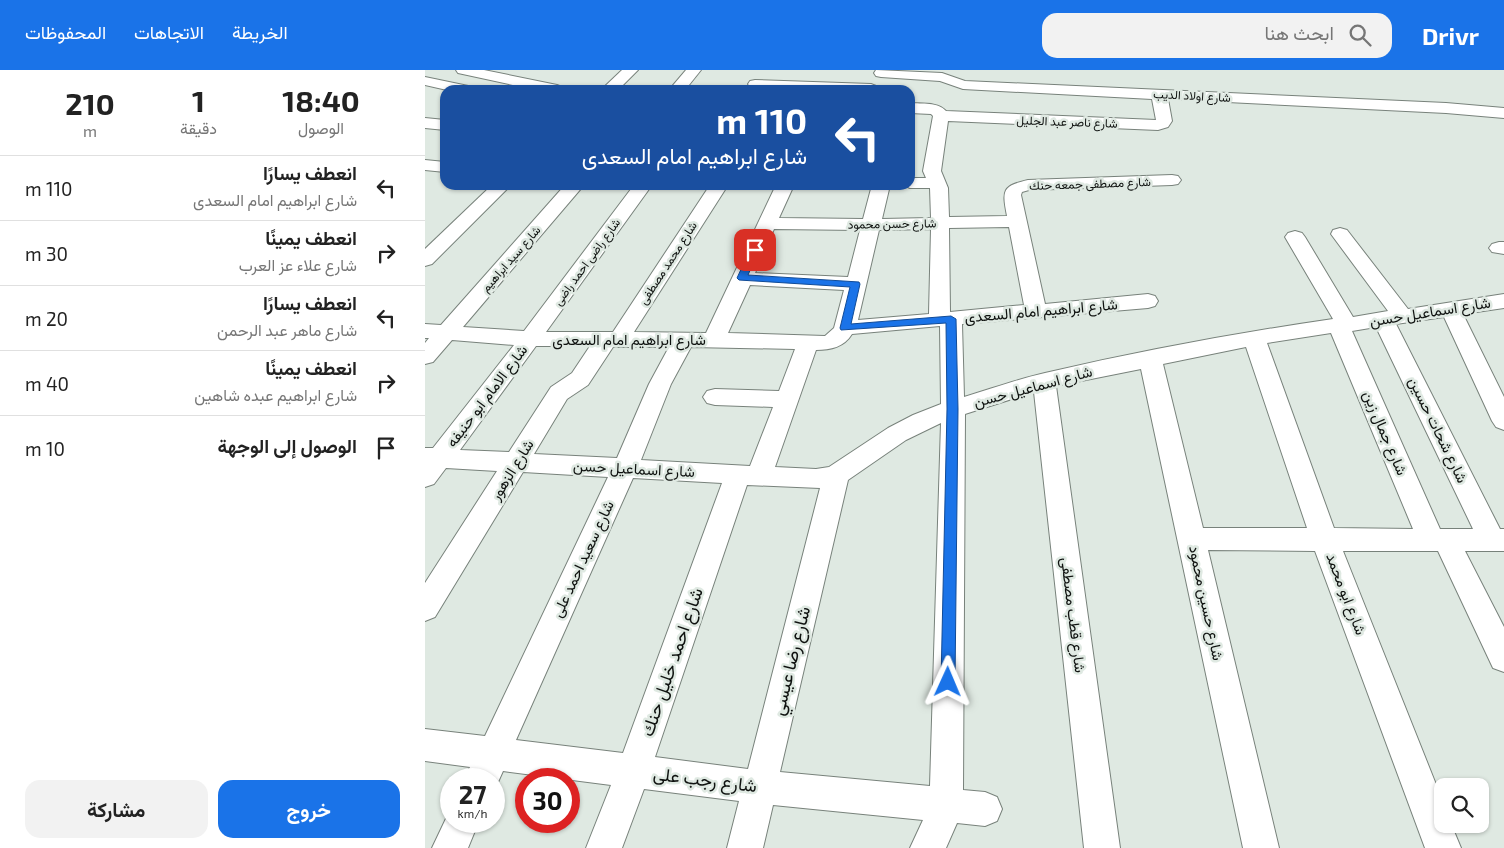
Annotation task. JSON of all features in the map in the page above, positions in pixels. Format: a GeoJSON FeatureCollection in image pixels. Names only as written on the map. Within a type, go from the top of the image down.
{"type":"FeatureCollection","features":[{"type":"Feature","properties":{"kind":"street"},"geometry":{"type":"LineString","coordinates":[[463,70],[534,85]]}},
{"type":"Feature","properties":{"kind":"street"},"geometry":{"type":"LineString","coordinates":[[614,85],[631,70]]}},
{"type":"Feature","properties":{"kind":"street"},"geometry":{"type":"LineString","coordinates":[[681,85],[694,70]]}},
{"type":"Feature","properties":{"kind":"street"},"geometry":{"type":"LineString","coordinates":[[874,85],[882,72]]}},
{"type":"Feature","properties":{"kind":"street","name":"شارع اولاد الديب"},"geometry":{"type":"LineString","coordinates":[[882,72],[934,76],[963,85],[1446,108],[1504,113]]}},
{"type":"Feature","properties":{"kind":"street"},"geometry":{"type":"LineString","coordinates":[[425,81],[444,85]]}},
{"type":"Feature","properties":{"kind":"street"},"geometry":{"type":"LineString","coordinates":[[755,83],[788,85]]}},
{"type":"Feature","properties":{"kind":"street","name":"شارع ناصر عبد الجليل"},"geometry":{"type":"LineString","coordinates":[[941,116],[949,118],[1158,125],[1162,124],[1163,121],[1159,94]]}},
{"type":"Feature","properties":{"kind":"street"},"geometry":{"type":"LineString","coordinates":[[915,108],[936,110],[941,116],[932,171],[937,183],[945,320],[953,409],[945,806],[939,824],[927,848]]}},
{"type":"Feature","properties":{"kind":"street"},"geometry":{"type":"LineString","coordinates":[[425,123],[440,124]]}},
{"type":"Feature","properties":{"kind":"street","name":"شارع مصطفى جمعه حنك"},"geometry":{"type":"LineString","coordinates":[[1017,221],[1012,195],[1015,189],[1029,186],[1172,180]]}},
{"type":"Feature","properties":{"kind":"street"},"geometry":{"type":"LineString","coordinates":[[915,183],[937,183]]}},
{"type":"Feature","properties":{"kind":"street"},"geometry":{"type":"LineString","coordinates":[[425,260],[497,190]]}},
{"type":"Feature","properties":{"kind":"street","name":"شارع سيد ابراهيم"},"geometry":{"type":"LineString","coordinates":[[435,332],[570,190]]}},
{"type":"Feature","properties":{"kind":"street","name":"شارع راضى احمد راضى"},"geometry":{"type":"LineString","coordinates":[[530,339],[639,190]]}},
{"type":"Feature","properties":{"kind":"street","name":"شارع محمد مصطفى"},"geometry":{"type":"LineString","coordinates":[[612,341],[716,190]]}},
{"type":"Feature","properties":{"kind":"street"},"geometry":{"type":"LineString","coordinates":[[714,340],[783,190]]}},
{"type":"Feature","properties":{"kind":"street"},"geometry":{"type":"LineString","coordinates":[[839,334],[855,284],[880,190]]}},
{"type":"Feature","properties":{"kind":"street"},"geometry":{"type":"LineString","coordinates":[[1017,221],[1036,312]]}},
{"type":"Feature","properties":{"kind":"street","name":"شارع حسن محمود"},"geometry":{"type":"LineString","coordinates":[[767,223],[871,225],[1017,221]]}},
{"type":"Feature","properties":{"kind":"street","name":"شارع شحات حسين"},"geometry":{"type":"LineString","coordinates":[[1340,234],[1393,318],[1498,540]]}},
{"type":"Feature","properties":{"kind":"street","name":"شارع جمال زين"},"geometry":{"type":"LineString","coordinates":[[1295,237],[1343,325],[1439,540],[1504,658]]}},
{"type":"Feature","properties":{"kind":"street"},"geometry":{"type":"LineString","coordinates":[[742,278],[855,284]]}},
{"type":"Feature","properties":{"kind":"street","name":"شارع ابراهيم امام السعدى"},"geometry":{"type":"LineString","coordinates":[[435,332],[530,339],[612,341],[714,340],[808,343],[839,334],[945,320],[1148,301]]}},
{"type":"Feature","properties":{"kind":"street","name":"شارع اسماعيل حسن"},"geometry":{"type":"LineString","coordinates":[[432,458],[816,479],[836,475],[897,434],[921,422],[953,409],[1044,381],[1254,338],[1504,301]]}},
{"type":"Feature","properties":{"kind":"street"},"geometry":{"type":"LineString","coordinates":[[1451,310],[1504,421]]}},
{"type":"Feature","properties":{"kind":"street"},"geometry":{"type":"LineString","coordinates":[[425,357],[435,332]]}},
{"type":"Feature","properties":{"kind":"street","name":"شارع ابو محمد"},"geometry":{"type":"LineString","coordinates":[[1254,338],[1325,540],[1443,848]]}},
{"type":"Feature","properties":{"kind":"street","name":"شارع الامام ابو حنيفه"},"geometry":{"type":"LineString","coordinates":[[425,477],[432,458],[530,339]]}},
{"type":"Feature","properties":{"kind":"street","name":"شارع سعيد احمد على"},"geometry":{"type":"LineString","coordinates":[[488,766],[625,468],[660,384],[684,340]]}},
{"type":"Feature","properties":{"kind":"street","name":"شارع الزهور"},"geometry":{"type":"LineString","coordinates":[[425,608],[559,393],[580,379],[612,341]]}},
{"type":"Feature","properties":{"kind":"street","name":"شارع احمد خليل حنك"},"geometry":{"type":"LineString","coordinates":[[604,848],[748,475],[787,400],[808,343]]}},
{"type":"Feature","properties":{"kind":"street","name":"شارع حسين محمود"},"geometry":{"type":"LineString","coordinates":[[1150,358],[1261,848]]}},
{"type":"Feature","properties":{"kind":"street","name":"شارع قطب مصطفى"},"geometry":{"type":"LineString","coordinates":[[1044,381],[1102,848]]}},
{"type":"Feature","properties":{"kind":"street"},"geometry":{"type":"LineString","coordinates":[[715,397],[787,400]]}},
{"type":"Feature","properties":{"kind":"street","name":"شارع رضا عيسي"},"geometry":{"type":"LineString","coordinates":[[745,848],[836,475]]}},
{"type":"Feature","properties":{"kind":"street"},"geometry":{"type":"LineString","coordinates":[[1192,539],[1498,540]]}},
{"type":"Feature","properties":{"kind":"street","name":"شارع رجب على"},"geometry":{"type":"LineString","coordinates":[[425,745],[488,766],[634,770],[760,787],[985,809]]}},
{"type":"Feature","properties":{"kind":"street"},"geometry":{"type":"LineString","coordinates":[[450,848],[457,833]]}},
{"type":"Feature","properties":{"kind":"route"},"geometry":{"type":"LineString","coordinates":[[755,250],[742,278],[855,284],[845,328],[951,319],[953,409],[948,682]]}}]}
